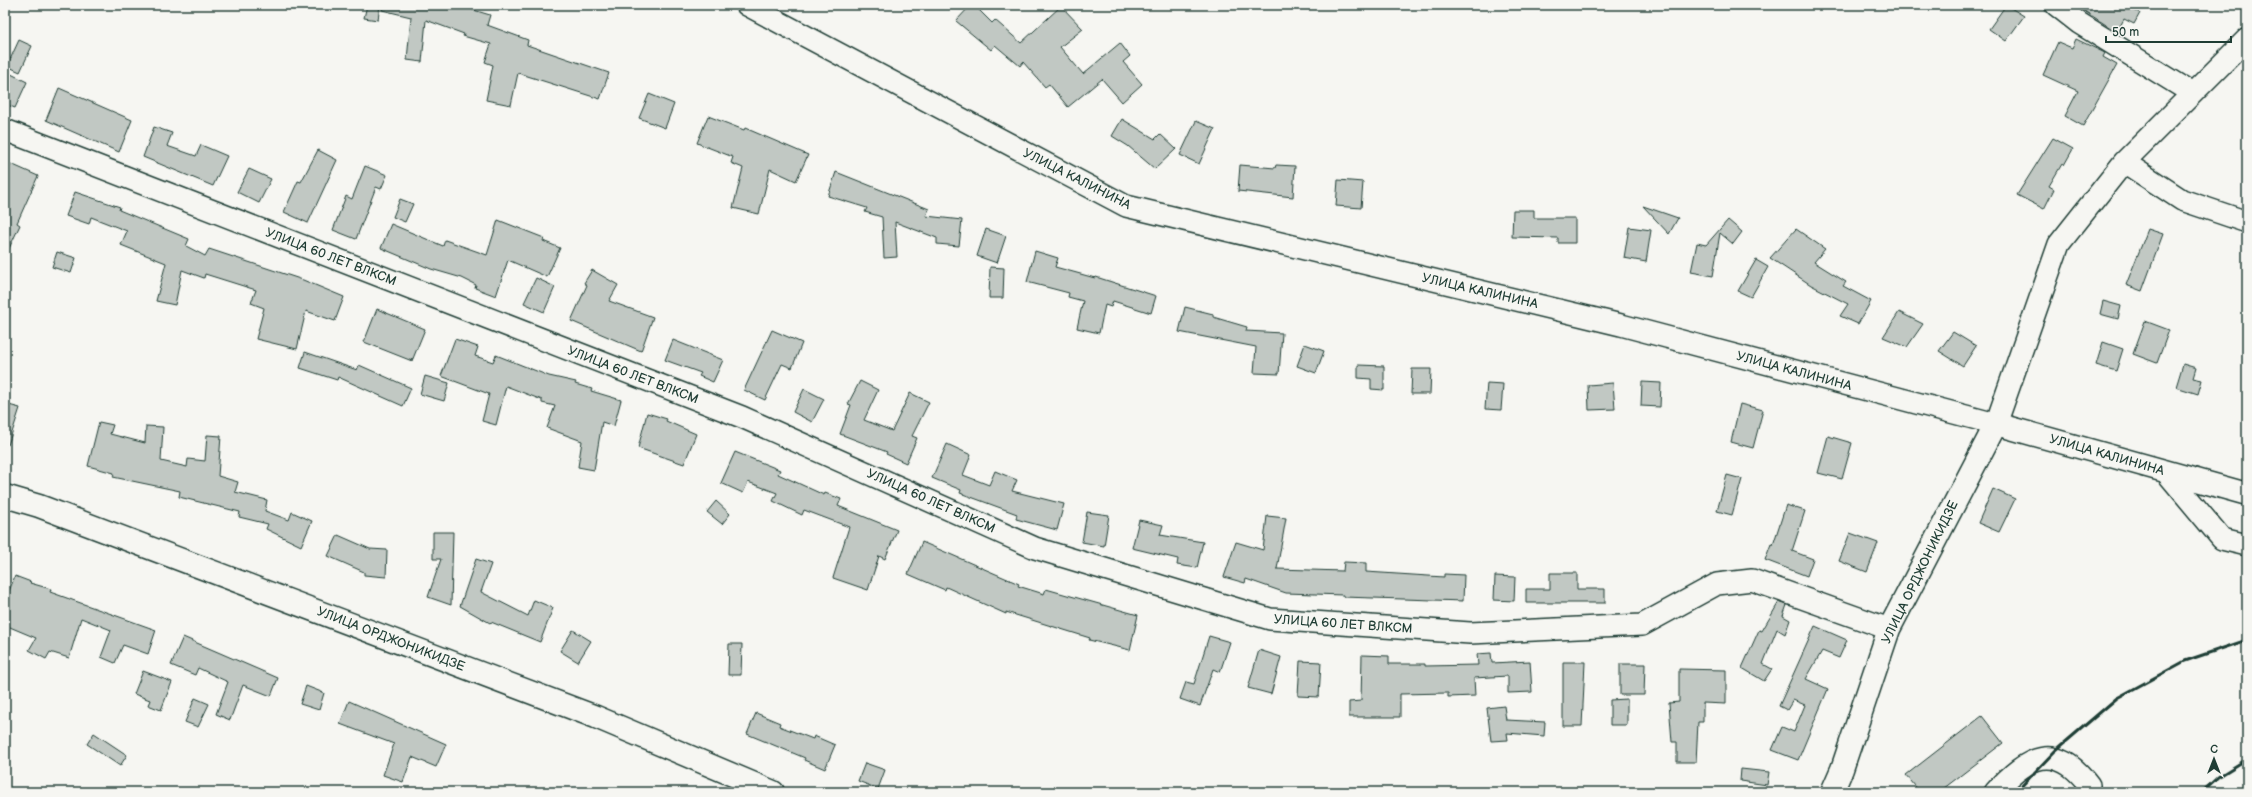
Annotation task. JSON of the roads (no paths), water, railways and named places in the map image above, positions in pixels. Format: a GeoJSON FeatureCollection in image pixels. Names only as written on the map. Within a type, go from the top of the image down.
{"type":"FeatureCollection","features":[{"type":"Feature","properties":{"kind":"main road","name":"УЛИЦА КАЛИНИНА"},"geometry":{"type":"LineString","coordinates":[[1996,424],[2247,494]]}},
{"type":"Feature","properties":{"kind":"main road","name":"УЛИЦА ОРДЖОНИКИДЗЕ"},"geometry":{"type":"LineString","coordinates":[[1832,792],[1842,769],[1889,629],[1996,424]]}},
{"type":"Feature","properties":{"kind":"main road","name":"УЛИЦА ОРДЖОНИКИДЗЕ"},"geometry":{"type":"LineString","coordinates":[[5,496],[39,506],[596,717],[773,792]]}},
{"type":"Feature","properties":{"kind":"street","name":"УЛИЦА КАЛИНИНА"},"geometry":{"type":"LineString","coordinates":[[747,5],[1126,206],[1621,325],[1996,424]]}},
{"type":"Feature","properties":{"kind":"street"},"geometry":{"type":"LineString","coordinates":[[2056,5],[2079,23],[2192,93]]}},
{"type":"Feature","properties":{"kind":"street"},"geometry":{"type":"LineString","coordinates":[[1996,424],[2059,244],[2124,162],[2247,39]]}},
{"type":"Feature","properties":{"kind":"street","name":"УЛИЦА 60 ЛЕТ ВЛКСМ"},"geometry":{"type":"LineString","coordinates":[[5,130],[742,417],[1036,548],[1270,619],[1470,633],[1642,625],[1717,584],[1752,580],[1889,629]]}},
{"type":"Feature","properties":{"kind":"street"},"geometry":{"type":"LineString","coordinates":[[2124,162],[2182,200],[2247,222]]}},
{"type":"Feature","properties":{"kind":"street"},"geometry":{"type":"LineString","coordinates":[[2166,472],[2222,539],[2247,545]]}},
{"type":"Feature","properties":{"kind":"street"},"geometry":{"type":"LineString","coordinates":[[1995,792],[2008,778],[2037,757],[2056,758],[2078,770],[2089,785],[2088,792]]}},
{"type":"Feature","properties":{"kind":"street"},"geometry":{"type":"LineString","coordinates":[[1839,792],[1842,769]]}},
{"type":"Feature","properties":{"kind":"railway"},"geometry":{"type":"LineString","coordinates":[[2016,792],[2055,751],[2117,698],[2185,661],[2247,640]]}},
{"type":"Feature","properties":{"kind":"railway"},"geometry":{"type":"LineString","coordinates":[[2202,792],[2218,777],[2247,759]]}}]}
